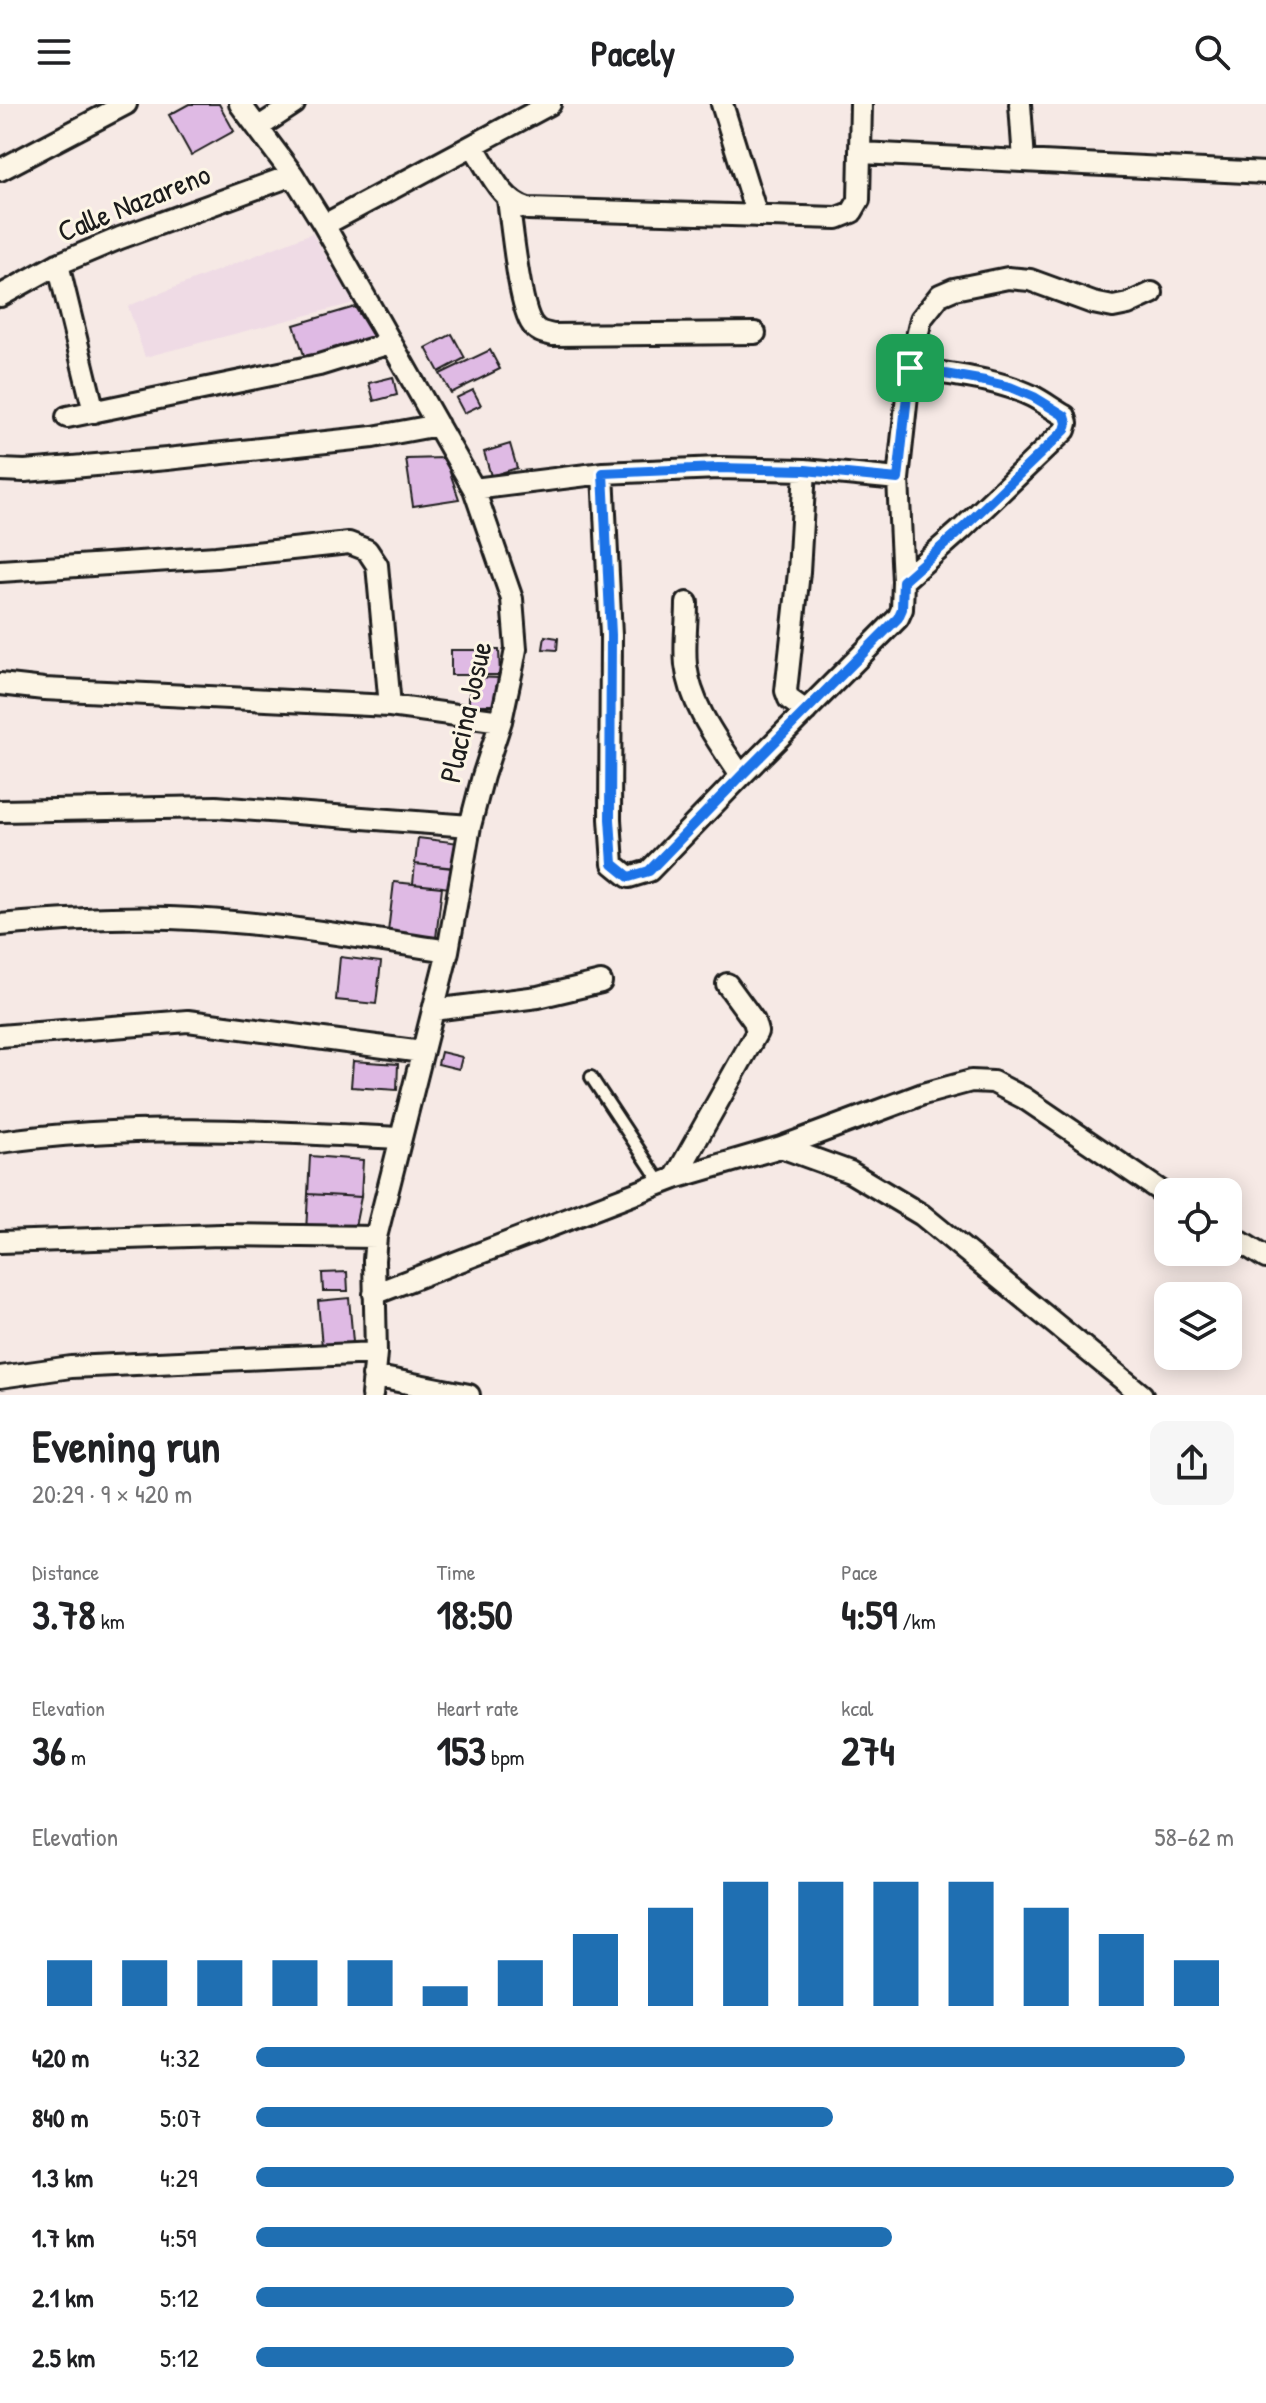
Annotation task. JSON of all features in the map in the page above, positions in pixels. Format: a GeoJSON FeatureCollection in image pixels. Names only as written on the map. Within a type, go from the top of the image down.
{"type":"FeatureCollection","features":[{"type":"Feature","properties":{"kind":"street"},"geometry":{"type":"LineString","coordinates":[[0,170],[126,104]]}},
{"type":"Feature","properties":{"kind":"street","name":"Placina Josue"},"geometry":{"type":"LineString","coordinates":[[240,104],[293,175],[324,225],[474,489],[512,599],[516,649],[501,721],[470,826],[448,951],[376,1237],[376,1353],[372,1386]]}},
{"type":"Feature","properties":{"kind":"street"},"geometry":{"type":"LineString","coordinates":[[259,127],[294,104]]}},
{"type":"Feature","properties":{"kind":"street"},"geometry":{"type":"LineString","coordinates":[[324,225],[550,104]]}},
{"type":"Feature","properties":{"kind":"street"},"geometry":{"type":"LineString","coordinates":[[722,104],[757,216]]}},
{"type":"Feature","properties":{"kind":"street"},"geometry":{"type":"LineString","coordinates":[[473,146],[508,200],[528,209],[837,218],[852,212],[859,200],[861,104]]}},
{"type":"Feature","properties":{"kind":"street"},"geometry":{"type":"LineString","coordinates":[[1020,104],[1024,161]]}},
{"type":"Feature","properties":{"kind":"street"},"geometry":{"type":"LineString","coordinates":[[861,153],[1266,173]]}},
{"type":"Feature","properties":{"kind":"street","name":"Calle Nazareno"},"geometry":{"type":"LineString","coordinates":[[0,296],[58,264],[293,175]]}},
{"type":"Feature","properties":{"kind":"street"},"geometry":{"type":"LineString","coordinates":[[508,200],[524,302],[531,323],[541,332],[553,335],[755,333]]}},
{"type":"Feature","properties":{"kind":"street"},"geometry":{"type":"LineString","coordinates":[[58,264],[94,412]]}},
{"type":"Feature","properties":{"kind":"street"},"geometry":{"type":"LineString","coordinates":[[603,473],[611,635],[610,819],[613,864],[629,877],[649,871],[898,618],[902,609],[903,581],[898,479],[910,368],[921,319],[940,295],[954,289],[1008,278],[1030,280],[1113,307],[1152,293]]}},
{"type":"Feature","properties":{"kind":"street"},"geometry":{"type":"LineString","coordinates":[[67,417],[319,365],[390,343]]}},
{"type":"Feature","properties":{"kind":"street"},"geometry":{"type":"LineString","coordinates":[[903,581],[1065,430],[1067,423],[1065,416],[1010,387],[910,368]]}},
{"type":"Feature","properties":{"kind":"street"},"geometry":{"type":"LineString","coordinates":[[0,470],[25,471],[167,459],[373,437],[438,425]]}},
{"type":"Feature","properties":{"kind":"street"},"geometry":{"type":"LineString","coordinates":[[474,489],[603,473],[718,468],[805,470],[898,479]]}},
{"type":"Feature","properties":{"kind":"street"},"geometry":{"type":"LineString","coordinates":[[805,470],[799,572],[786,691],[789,699],[806,711]]}},
{"type":"Feature","properties":{"kind":"street"},"geometry":{"type":"LineString","coordinates":[[0,571],[216,557],[349,543],[367,550],[377,565],[390,706]]}},
{"type":"Feature","properties":{"kind":"street"},"geometry":{"type":"LineString","coordinates":[[687,603],[686,666],[693,691],[701,713],[741,776]]}},
{"type":"Feature","properties":{"kind":"street"},"geometry":{"type":"LineString","coordinates":[[0,684],[44,689],[390,706],[501,721]]}},
{"type":"Feature","properties":{"kind":"street"},"geometry":{"type":"LineString","coordinates":[[0,811],[216,807],[470,826]]}},
{"type":"Feature","properties":{"kind":"street"},"geometry":{"type":"LineString","coordinates":[[0,925],[62,920],[170,918],[314,930],[448,951]]}},
{"type":"Feature","properties":{"kind":"street"},"geometry":{"type":"LineString","coordinates":[[433,1010],[538,997],[601,982]]}},
{"type":"Feature","properties":{"kind":"street"},"geometry":{"type":"LineString","coordinates":[[668,1181],[757,1032],[754,1021],[727,984]]}},
{"type":"Feature","properties":{"kind":"street"},"geometry":{"type":"LineString","coordinates":[[0,1036],[188,1021],[422,1052]]}},
{"type":"Feature","properties":{"kind":"street"},"geometry":{"type":"LineString","coordinates":[[374,1294],[668,1181],[781,1147],[943,1087],[971,1081],[993,1082],[1024,1098],[1154,1186]]}},
{"type":"Feature","properties":{"kind":"street"},"geometry":{"type":"LineString","coordinates":[[0,1142],[112,1130],[245,1130],[399,1138]]}},
{"type":"Feature","properties":{"kind":"street"},"geometry":{"type":"LineString","coordinates":[[781,1147],[850,1172],[922,1215],[1142,1395]]}},
{"type":"Feature","properties":{"kind":"street"},"geometry":{"type":"LineString","coordinates":[[0,1242],[221,1235],[376,1237]]}},
{"type":"Feature","properties":{"kind":"street"},"geometry":{"type":"LineString","coordinates":[[1242,1243],[1266,1258]]}},
{"type":"Feature","properties":{"kind":"street"},"geometry":{"type":"LineString","coordinates":[[0,1377],[71,1367],[376,1353]]}},
{"type":"Feature","properties":{"kind":"street"},"geometry":{"type":"LineString","coordinates":[[372,1386],[469,1395]]}},
{"type":"Feature","properties":{"kind":"lane"},"geometry":{"type":"LineString","coordinates":[[591,1077],[668,1181]]}},
{"type":"Feature","properties":{"kind":"shaded area"},"geometry":{"type":"Polygon","coordinates":[[[312,233],[354,303],[145,357],[128,306],[312,233]]]}},
{"type":"Feature","properties":{"kind":"building"},"geometry":{"type":"Polygon","coordinates":[[[189,104],[219,104],[234,131],[191,155],[169,115],[189,104]]]}},
{"type":"Feature","properties":{"kind":"building"},"geometry":{"type":"Polygon","coordinates":[[[355,307],[375,340],[306,361],[294,325],[355,307]]]}},
{"type":"Feature","properties":{"kind":"building"},"geometry":{"type":"Polygon","coordinates":[[[452,334],[465,358],[439,372],[426,348],[452,334]]]}},
{"type":"Feature","properties":{"kind":"building"},"geometry":{"type":"Polygon","coordinates":[[[490,350],[500,369],[451,393],[440,374],[490,350]]]}},
{"type":"Feature","properties":{"kind":"building"},"geometry":{"type":"Polygon","coordinates":[[[393,377],[397,395],[374,401],[369,383],[393,377]]]}},
{"type":"Feature","properties":{"kind":"building"},"geometry":{"type":"Polygon","coordinates":[[[473,390],[481,405],[464,413],[456,398],[473,390]]]}},
{"type":"Feature","properties":{"kind":"building"},"geometry":{"type":"Polygon","coordinates":[[[510,444],[517,468],[491,476],[484,452],[510,444]]]}},
{"type":"Feature","properties":{"kind":"building"},"geometry":{"type":"Polygon","coordinates":[[[445,458],[459,499],[413,506],[406,459],[445,458]]]}},
{"type":"Feature","properties":{"kind":"building"},"geometry":{"type":"Polygon","coordinates":[[[545,636],[558,638],[557,650],[543,649],[545,636]]]}},
{"type":"Feature","properties":{"kind":"building"},"geometry":{"type":"Polygon","coordinates":[[[451,650],[499,650],[500,675],[451,675],[451,650]]]}},
{"type":"Feature","properties":{"kind":"building"},"geometry":{"type":"Polygon","coordinates":[[[469,677],[501,678],[500,705],[469,705],[469,677]]]}},
{"type":"Feature","properties":{"kind":"building"},"geometry":{"type":"Polygon","coordinates":[[[418,838],[460,843],[457,868],[415,864],[418,838]]]}},
{"type":"Feature","properties":{"kind":"building"},"geometry":{"type":"Polygon","coordinates":[[[415,864],[452,868],[450,888],[413,884],[415,864]]]}},
{"type":"Feature","properties":{"kind":"building"},"geometry":{"type":"Polygon","coordinates":[[[394,882],[442,887],[436,938],[388,932],[394,882]]]}},
{"type":"Feature","properties":{"kind":"building"},"geometry":{"type":"Polygon","coordinates":[[[340,957],[381,962],[376,1004],[336,1000],[340,957]]]}},
{"type":"Feature","properties":{"kind":"building"},"geometry":{"type":"Polygon","coordinates":[[[441,1052],[462,1057],[459,1069],[438,1064],[441,1052]]]}},
{"type":"Feature","properties":{"kind":"building"},"geometry":{"type":"Polygon","coordinates":[[[353,1061],[398,1064],[397,1090],[351,1087],[353,1061]]]}},
{"type":"Feature","properties":{"kind":"building"},"geometry":{"type":"Polygon","coordinates":[[[310,1156],[363,1160],[361,1197],[308,1194],[310,1156]]]}},
{"type":"Feature","properties":{"kind":"building"},"geometry":{"type":"Polygon","coordinates":[[[308,1194],[361,1197],[355,1227],[306,1232],[308,1194]]]}},
{"type":"Feature","properties":{"kind":"building"},"geometry":{"type":"Polygon","coordinates":[[[347,1272],[348,1291],[323,1291],[322,1273],[347,1272]]]}},
{"type":"Feature","properties":{"kind":"building"},"geometry":{"type":"Polygon","coordinates":[[[349,1298],[353,1342],[322,1347],[318,1301],[349,1298]]]}},
{"type":"Feature","properties":{"kind":"route"},"geometry":{"type":"LineString","coordinates":[[910,368],[1010,387],[1065,416],[1065,430],[903,581],[902,609],[898,618],[649,871],[629,877],[613,864],[610,819],[611,635],[603,473],[718,468],[805,470],[898,479],[910,368]]}}]}
